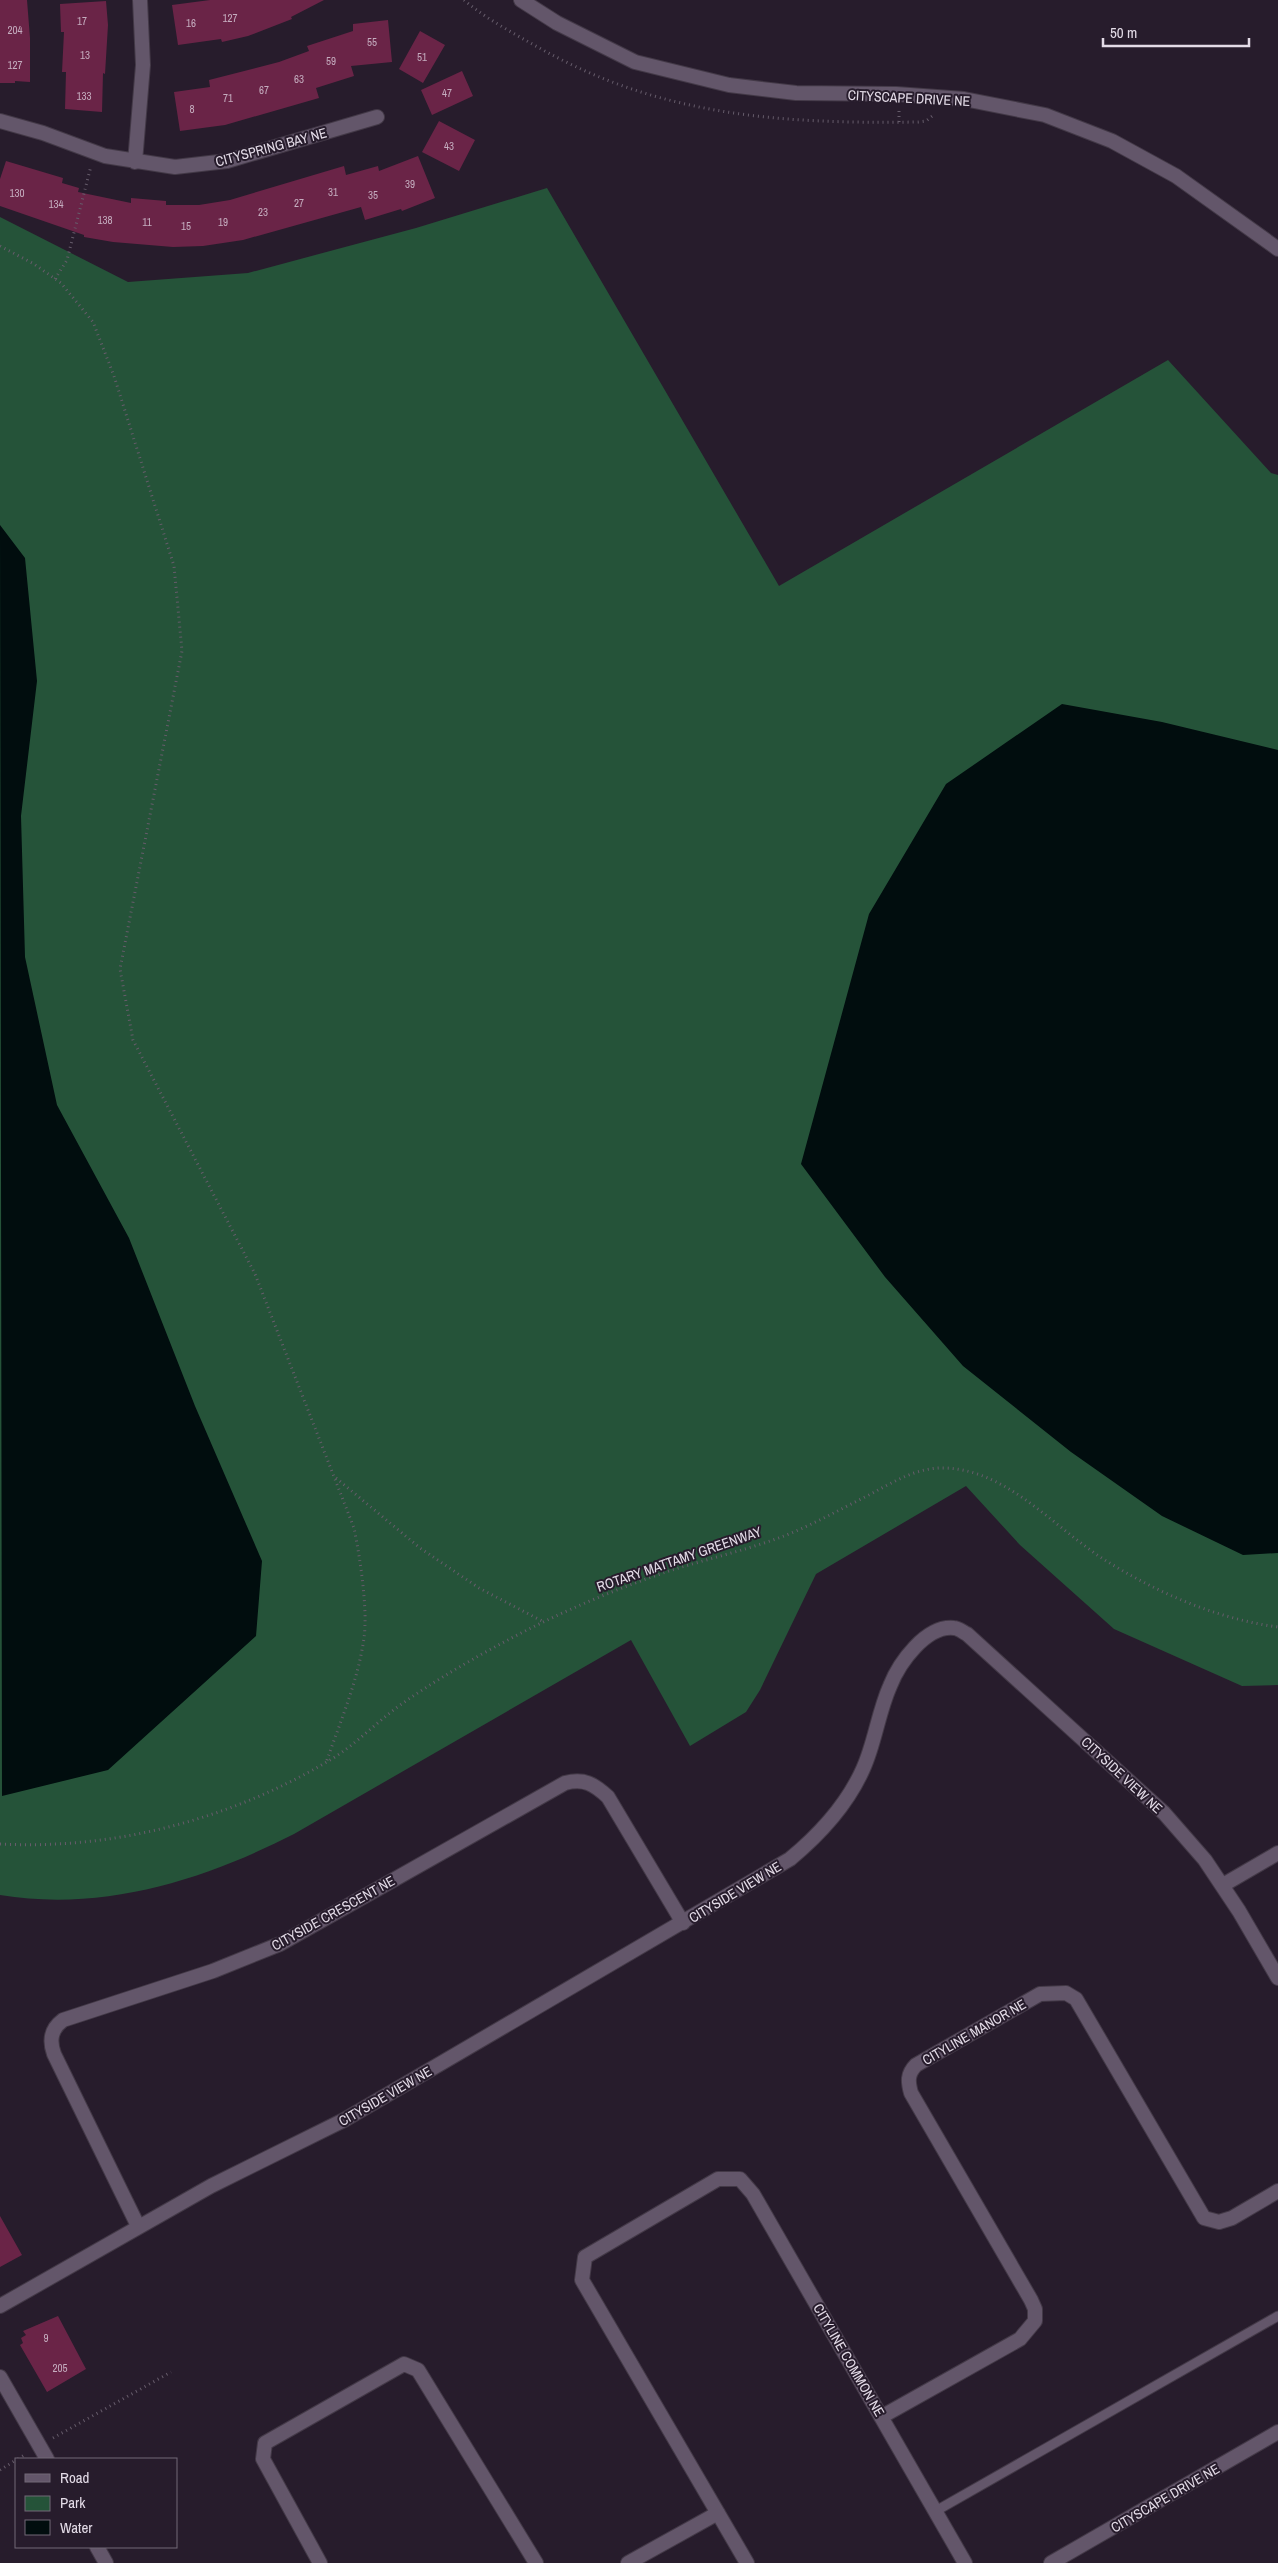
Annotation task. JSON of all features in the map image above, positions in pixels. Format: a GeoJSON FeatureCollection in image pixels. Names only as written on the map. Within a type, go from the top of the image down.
{"type":"FeatureCollection","features":[{"type":"Feature","properties":{"kind":"street"},"geometry":{"type":"LineString","coordinates":[[135,162],[144,65],[140,0]]}},
{"type":"Feature","properties":{"kind":"street","name":"CITYSCAPE DRIVE NE"},"geometry":{"type":"LineString","coordinates":[[521,0],[557,24],[635,62],[728,85],[796,93],[896,94],[964,99],[1045,115],[1112,141],[1176,176],[1278,249]]}},
{"type":"Feature","properties":{"kind":"street","name":"CITYSPRING BAY NE"},"geometry":{"type":"LineString","coordinates":[[0,120],[43,133],[94,153],[135,162],[175,167],[227,161],[376,117]]}},
{"type":"Feature","properties":{"kind":"street","name":"CITYSIDE VIEW NE"},"geometry":{"type":"LineString","coordinates":[[0,2306],[138,2226],[226,2178],[317,2135],[764,1877],[813,1841],[830,1822],[863,1769],[890,1684],[912,1650],[930,1634],[954,1627],[967,1634],[1146,1796],[1205,1860],[1223,1885],[1278,1978]]}},
{"type":"Feature","properties":{"kind":"street","name":"CITYSIDE CRESCENT NE"},"geometry":{"type":"LineString","coordinates":[[138,2226],[54,2054],[51,2036],[57,2025],[63,2020],[213,1971],[280,1944],[565,1783],[576,1780],[597,1786],[608,1797],[683,1923]]}},
{"type":"Feature","properties":{"kind":"street"},"geometry":{"type":"LineString","coordinates":[[1223,1885],[1278,1853]]}},
{"type":"Feature","properties":{"kind":"street","name":"CITYLINE MANOR NE"},"geometry":{"type":"LineString","coordinates":[[881,2417],[1020,2339],[1035,2321],[1035,2309],[1031,2300],[911,2093],[908,2082],[909,2076],[916,2065],[1032,1998],[1040,1994],[1054,1992],[1066,1993],[1076,1999],[1204,2218],[1218,2222],[1232,2218],[1278,2190]]}},
{"type":"Feature","properties":{"kind":"street","name":"CITYLINE COMMON NE"},"geometry":{"type":"LineString","coordinates":[[718,2513],[582,2280],[585,2258],[718,2179],[740,2179],[746,2183],[965,2563]]}},
{"type":"Feature","properties":{"kind":"street"},"geometry":{"type":"LineString","coordinates":[[320,2563],[263,2459],[265,2442],[404,2364],[418,2370],[536,2563]]}},
{"type":"Feature","properties":{"kind":"street"},"geometry":{"type":"LineString","coordinates":[[0,2377],[46,2458]]}},
{"type":"Feature","properties":{"kind":"street","name":"CITYSCAPE DRIVE NE"},"geometry":{"type":"LineString","coordinates":[[1051,2563],[1278,2432]]}},
{"type":"Feature","properties":{"kind":"street"},"geometry":{"type":"LineString","coordinates":[[628,2563],[718,2513],[747,2563]]}},
{"type":"Feature","properties":{"kind":"street"},"geometry":{"type":"LineString","coordinates":[[98,2548],[106,2563]]}},
{"type":"Feature","properties":{"kind":"lane"},"geometry":{"type":"LineString","coordinates":[[934,2512],[1278,2316]]}},
{"type":"Feature","properties":{"kind":"path"},"geometry":{"type":"LineString","coordinates":[[55,279],[67,260],[94,153]]}},
{"type":"Feature","properties":{"kind":"path"},"geometry":{"type":"LineString","coordinates":[[0,246],[34,264],[55,279],[76,299],[88,314],[104,347],[168,547],[175,576],[182,651],[120,969],[133,1040],[255,1274],[354,1528],[360,1557],[364,1637],[355,1675],[326,1762]]}},
{"type":"Feature","properties":{"kind":"path","name":"ROTARY MATTAMY GREENWAY"},"geometry":{"type":"LineString","coordinates":[[0,1844],[66,1845],[125,1837],[179,1826],[263,1795],[326,1762],[363,1737],[402,1704],[507,1640],[585,1603],[665,1572],[780,1537],[814,1523],[910,1473],[943,1468],[977,1472],[1005,1486],[1107,1561],[1161,1591],[1240,1622],[1278,1628]]}},
{"type":"Feature","properties":{"kind":"path"},"geometry":{"type":"LineString","coordinates":[[335,1477],[420,1548],[479,1588],[544,1622]]}},
{"type":"Feature","properties":{"kind":"path"},"geometry":{"type":"LineString","coordinates":[[20,2458],[171,2372]]}},
{"type":"Feature","properties":{"kind":"path"},"geometry":{"type":"LineString","coordinates":[[0,2470],[15,2461]]}},
{"type":"Feature","properties":{"kind":"green space"},"geometry":{"type":"Polygon","coordinates":[[[547,188],[779,586],[1168,360],[1271,473],[1278,475],[1278,1685],[1242,1686],[1114,1629],[1020,1545],[966,1486],[816,1574],[760,1690],[746,1712],[690,1746],[631,1640],[294,1834],[260,1851],[189,1878],[115,1895],[77,1899],[39,1899],[0,1895],[0,217],[128,282],[248,273],[416,228],[547,188]]]}},
{"type":"Feature","properties":{"kind":"water"},"geometry":{"type":"Polygon","coordinates":[[[0,525],[25,558],[37,681],[21,816],[25,957],[57,1105],[129,1238],[195,1406],[262,1561],[256,1636],[108,1770],[2,1796],[0,525]]]}},
{"type":"Feature","properties":{"kind":"water"},"geometry":{"type":"Polygon","coordinates":[[[1062,704],[1162,722],[1278,750],[1278,1553],[1243,1555],[1162,1516],[1071,1452],[963,1366],[885,1277],[801,1164],[869,914],[946,784],[1062,704]]]}},
{"type":"Feature","properties":{"kind":"building"},"geometry":{"type":"Polygon","coordinates":[[[0,0],[27,0],[30,38],[30,82],[0,83],[0,0]]]}},
{"type":"Feature","properties":{"kind":"building"},"geometry":{"type":"Polygon","coordinates":[[[210,0],[324,0],[291,17],[292,19],[248,36],[222,42],[221,39],[178,45],[172,5],[210,0]]]}},
{"type":"Feature","properties":{"kind":"building"},"geometry":{"type":"Polygon","coordinates":[[[106,1],[108,25],[105,74],[103,73],[102,112],[65,109],[66,72],[62,72],[64,32],[61,32],[60,4],[106,1]]]}},
{"type":"Feature","properties":{"kind":"building"},"geometry":{"type":"Polygon","coordinates":[[[388,20],[392,62],[351,66],[354,76],[316,88],[319,98],[225,125],[180,131],[174,92],[210,87],[209,80],[279,62],[309,51],[307,46],[353,31],[353,24],[388,20]]]}},
{"type":"Feature","properties":{"kind":"building"},"geometry":{"type":"Polygon","coordinates":[[[420,31],[445,45],[423,83],[399,69],[420,31]]]}},
{"type":"Feature","properties":{"kind":"building"},"geometry":{"type":"Polygon","coordinates":[[[462,71],[473,96],[432,115],[421,90],[462,71]]]}},
{"type":"Feature","properties":{"kind":"building"},"geometry":{"type":"Polygon","coordinates":[[[439,121],[475,140],[459,171],[422,152],[439,121]]]}},
{"type":"Feature","properties":{"kind":"building"},"geometry":{"type":"Polygon","coordinates":[[[418,156],[435,198],[402,211],[401,209],[365,220],[361,207],[243,240],[203,246],[173,247],[113,242],[84,237],[84,235],[0,206],[0,179],[6,161],[63,178],[62,183],[79,188],[78,192],[131,203],[131,198],[166,201],[166,205],[199,205],[230,200],[344,166],[346,175],[378,166],[379,171],[418,156]]]}},
{"type":"Feature","properties":{"kind":"building"},"geometry":{"type":"Polygon","coordinates":[[[0,2216],[22,2255],[0,2267],[0,2216]]]}},
{"type":"Feature","properties":{"kind":"building"},"geometry":{"type":"Polygon","coordinates":[[[58,2316],[86,2369],[47,2392],[20,2345],[23,2343],[21,2338],[26,2335],[23,2331],[58,2316]]]}}]}
